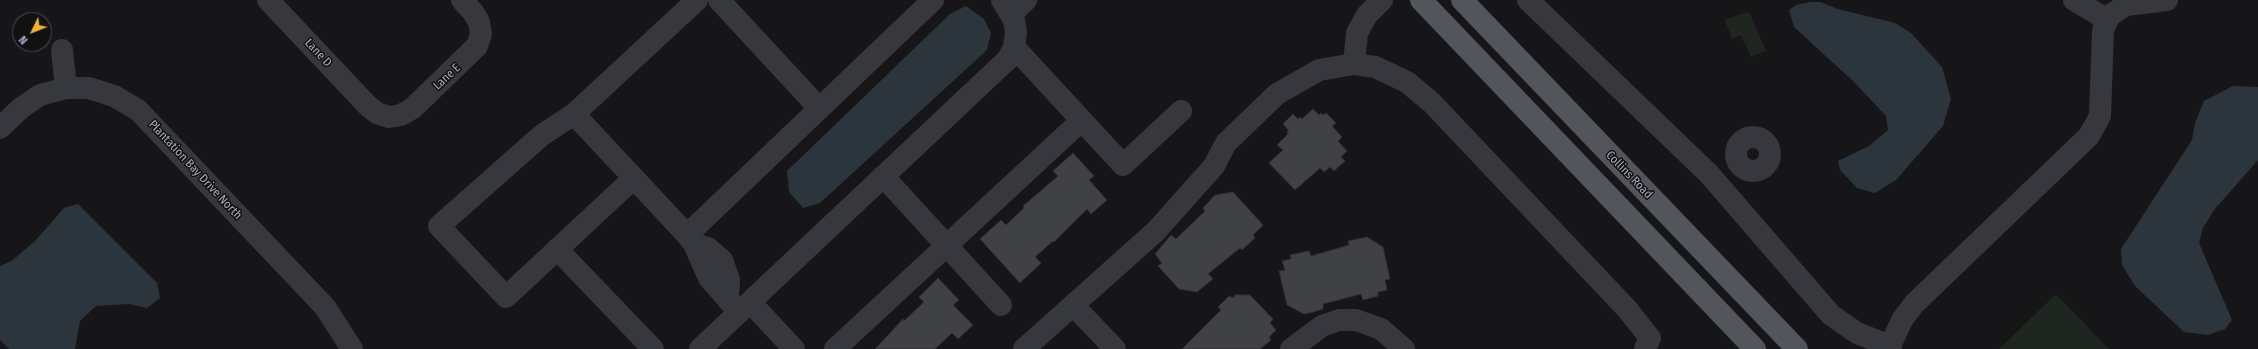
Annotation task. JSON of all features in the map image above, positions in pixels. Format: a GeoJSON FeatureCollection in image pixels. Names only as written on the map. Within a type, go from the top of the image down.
{"type":"FeatureCollection","features":[{"type":"Feature","properties":{"kind":"main road"},"geometry":{"type":"LineString","coordinates":[[1421,0],[1755,349]]}},
{"type":"Feature","properties":{"kind":"main road","name":"Collins Road"},"geometry":{"type":"LineString","coordinates":[[1462,0],[1797,349]]}},
{"type":"Feature","properties":{"kind":"street","name":"Lane D"},"geometry":{"type":"LineString","coordinates":[[268,0],[368,106]]}},
{"type":"Feature","properties":{"kind":"street","name":"Lane E"},"geometry":{"type":"LineString","coordinates":[[368,106],[377,113],[389,117],[401,116],[413,108],[468,57],[477,46],[481,34],[479,22],[473,12],[462,0]]}},
{"type":"Feature","properties":{"kind":"street"},"geometry":{"type":"LineString","coordinates":[[634,178],[506,297],[439,226],[542,135],[574,114],[697,0]]}},
{"type":"Feature","properties":{"kind":"street"},"geometry":{"type":"LineString","coordinates":[[719,0],[819,108]]}},
{"type":"Feature","properties":{"kind":"street"},"geometry":{"type":"LineString","coordinates":[[690,239],[819,108],[933,0]]}},
{"type":"Feature","properties":{"kind":"street"},"geometry":{"type":"LineString","coordinates":[[1354,64],[1357,33],[1367,15],[1382,0]]}},
{"type":"Feature","properties":{"kind":"street"},"geometry":{"type":"LineString","coordinates":[[1528,0],[1720,186],[1831,315],[1857,333],[1890,347],[1902,320],[1914,304],[2089,136],[2100,116],[2103,30],[2109,16],[2126,6],[2168,0]]}},
{"type":"Feature","properties":{"kind":"street"},"geometry":{"type":"LineString","coordinates":[[2074,0],[2108,20]]}},
{"type":"Feature","properties":{"kind":"street"},"geometry":{"type":"LineString","coordinates":[[700,349],[739,305],[883,176],[1008,59],[1014,47],[1016,32],[1013,5]]}},
{"type":"Feature","properties":{"kind":"street"},"geometry":{"type":"LineString","coordinates":[[1014,47],[1123,165],[1181,111]]}},
{"type":"Feature","properties":{"kind":"street"},"geometry":{"type":"LineString","coordinates":[[62,50],[66,88]]}},
{"type":"Feature","properties":{"kind":"street"},"geometry":{"type":"LineString","coordinates":[[1024,349],[1165,222],[1214,166],[1226,143],[1277,94],[1319,70],[1354,64],[1375,68],[1407,82],[1432,103],[1627,308],[1650,338],[1645,349]]}},
{"type":"Feature","properties":{"kind":"street","name":"Plantation Bay Drive North"},"geometry":{"type":"LineString","coordinates":[[0,128],[21,108],[40,95],[66,88],[89,88],[114,96],[138,110],[325,307],[352,349]]}},
{"type":"Feature","properties":{"kind":"street"},"geometry":{"type":"LineString","coordinates":[[574,114],[690,239],[708,248],[722,260],[739,305],[794,349]]}},
{"type":"Feature","properties":{"kind":"street"},"geometry":{"type":"LineString","coordinates":[[835,349],[1081,121]]}},
{"type":"Feature","properties":{"kind":"street"},"geometry":{"type":"LineString","coordinates":[[1720,186],[1741,166]]}},
{"type":"Feature","properties":{"kind":"street"},"geometry":{"type":"LineString","coordinates":[[883,176],[1001,305]]}},
{"type":"Feature","properties":{"kind":"street"},"geometry":{"type":"LineString","coordinates":[[557,249],[652,349]]}},
{"type":"Feature","properties":{"kind":"street"},"geometry":{"type":"LineString","coordinates":[[1073,304],[1115,349]]}},
{"type":"Feature","properties":{"kind":"street"},"geometry":{"type":"LineString","coordinates":[[1290,349],[1322,326],[1339,320],[1356,320],[1380,329],[1404,349]]}},
{"type":"Feature","properties":{"kind":"shaded area"},"geometry":{"type":"Polygon","coordinates":[[[1820,2],[1838,9],[1895,23],[1911,33],[1942,67],[1951,99],[1943,126],[1896,180],[1875,193],[1857,188],[1840,170],[1838,161],[1869,146],[1888,130],[1886,116],[1853,81],[1794,27],[1789,10],[1796,5],[1820,2]]]}},
{"type":"Feature","properties":{"kind":"shaded area"},"geometry":{"type":"Polygon","coordinates":[[[966,6],[984,19],[991,33],[987,50],[820,203],[803,208],[789,192],[787,171],[950,14],[966,6]]]}},
{"type":"Feature","properties":{"kind":"shaded area"},"geometry":{"type":"Polygon","coordinates":[[[1746,12],[1750,14],[1766,51],[1751,57],[1741,35],[1732,39],[1725,20],[1746,12]]]}},
{"type":"Feature","properties":{"kind":"shaded area"},"geometry":{"type":"Polygon","coordinates":[[[2233,86],[2258,87],[2258,160],[2214,210],[2203,228],[2199,243],[2232,320],[2225,329],[2208,335],[2184,332],[2135,286],[2122,265],[2121,249],[2192,140],[2195,123],[2204,101],[2233,86]]]}},
{"type":"Feature","properties":{"kind":"shaded area"},"geometry":{"type":"Polygon","coordinates":[[[78,204],[157,283],[160,298],[147,308],[129,304],[96,306],[80,321],[75,349],[9,349],[0,340],[0,266],[13,260],[35,241],[64,208],[78,204]]]}},
{"type":"Feature","properties":{"kind":"shaded area"},"geometry":{"type":"Polygon","coordinates":[[[2056,294],[2109,349],[1999,349],[2056,294]]]}},
{"type":"Feature","properties":{"kind":"building"},"geometry":{"type":"Polygon","coordinates":[[[1313,109],[1319,115],[1321,113],[1323,115],[1326,113],[1336,123],[1332,126],[1342,137],[1338,141],[1347,151],[1341,157],[1345,161],[1334,171],[1330,167],[1324,172],[1320,168],[1295,190],[1269,163],[1283,150],[1277,145],[1289,131],[1283,124],[1293,114],[1298,119],[1300,117],[1302,119],[1313,109]]]}},
{"type":"Feature","properties":{"kind":"building"},"geometry":{"type":"Polygon","coordinates":[[[1073,153],[1094,176],[1089,180],[1107,200],[1091,214],[1087,209],[1054,242],[1053,241],[1035,257],[1041,263],[1020,283],[980,239],[1001,220],[1006,225],[1024,208],[1023,206],[1058,176],[1053,171],[1073,153]]]}},
{"type":"Feature","properties":{"kind":"building"},"geometry":{"type":"Polygon","coordinates":[[[1233,192],[1263,225],[1253,235],[1255,238],[1242,250],[1240,248],[1208,274],[1213,279],[1197,292],[1179,289],[1158,266],[1162,263],[1155,254],[1171,235],[1176,239],[1205,211],[1203,208],[1215,195],[1233,192]]]}},
{"type":"Feature","properties":{"kind":"building"},"geometry":{"type":"Polygon","coordinates":[[[1367,237],[1383,247],[1390,279],[1385,280],[1387,290],[1378,292],[1378,296],[1363,300],[1361,294],[1323,304],[1323,309],[1304,314],[1287,305],[1279,271],[1285,270],[1282,261],[1291,259],[1290,255],[1309,251],[1311,256],[1349,245],[1348,241],[1367,237]]]}},
{"type":"Feature","properties":{"kind":"building"},"geometry":{"type":"Polygon","coordinates":[[[938,278],[959,300],[953,305],[973,325],[958,339],[952,333],[935,349],[875,349],[903,319],[904,321],[924,302],[919,297],[938,278]]]}},
{"type":"Feature","properties":{"kind":"building"},"geometry":{"type":"Polygon","coordinates":[[[1235,295],[1250,295],[1273,319],[1270,323],[1276,330],[1269,337],[1271,340],[1260,349],[1182,349],[1221,310],[1218,307],[1229,296],[1233,298],[1235,295]]]}}]}
